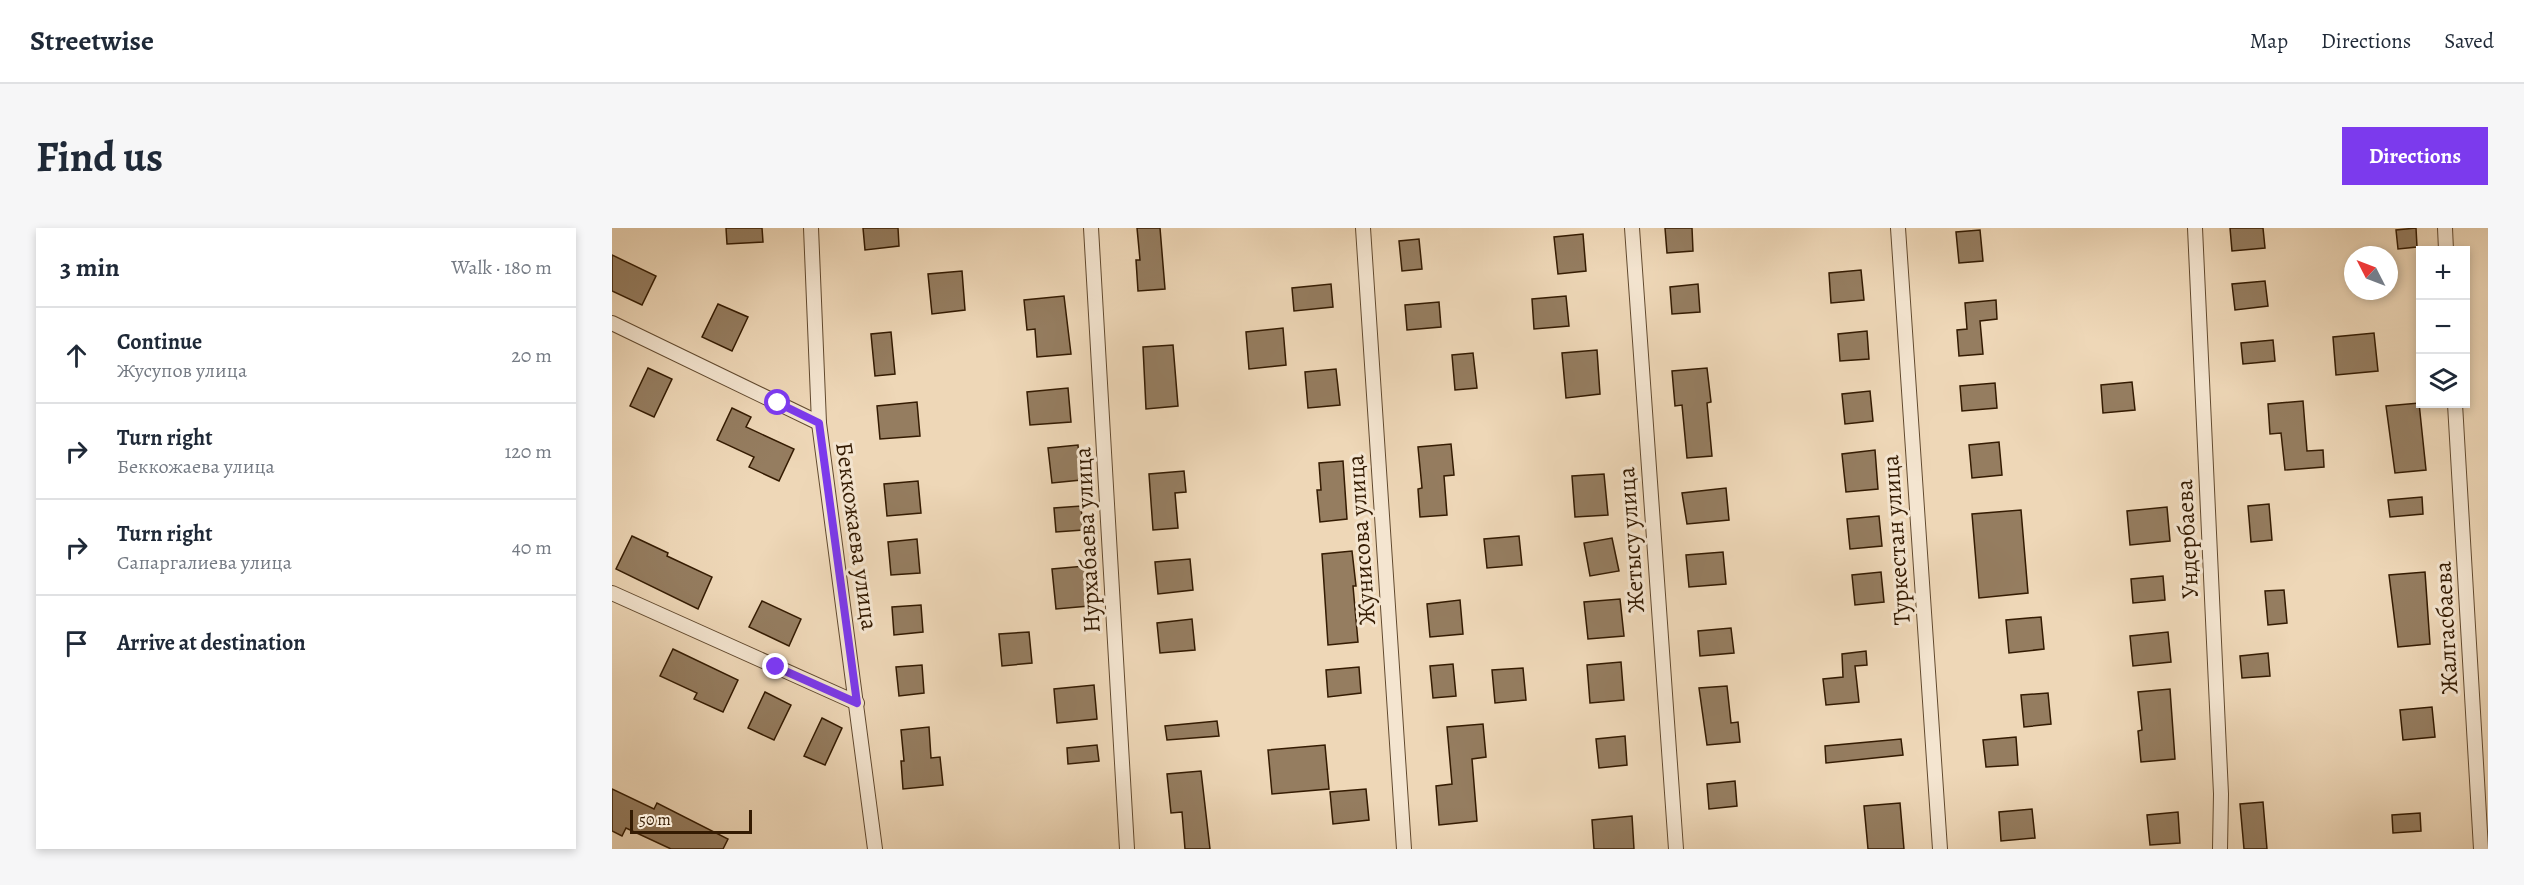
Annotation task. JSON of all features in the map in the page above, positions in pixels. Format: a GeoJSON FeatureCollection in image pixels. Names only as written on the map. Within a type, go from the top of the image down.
{"type":"FeatureCollection","features":[{"type":"Feature","properties":{"kind":"street","name":"Беккожаева улица"},"geometry":{"type":"LineString","coordinates":[[811,228],[819,423],[875,849]]}},
{"type":"Feature","properties":{"kind":"street","name":"Нурхабаева улица"},"geometry":{"type":"LineString","coordinates":[[1091,228],[1127,849]]}},
{"type":"Feature","properties":{"kind":"street","name":"Жунисова улица"},"geometry":{"type":"LineString","coordinates":[[1363,228],[1404,849]]}},
{"type":"Feature","properties":{"kind":"street","name":"Жетысу улица"},"geometry":{"type":"LineString","coordinates":[[1632,228],[1676,849]]}},
{"type":"Feature","properties":{"kind":"street","name":"Туркестан улица"},"geometry":{"type":"LineString","coordinates":[[1898,228],[1940,849]]}},
{"type":"Feature","properties":{"kind":"street","name":"Ундербаева"},"geometry":{"type":"LineString","coordinates":[[2195,228],[2221,794],[2220,849]]}},
{"type":"Feature","properties":{"kind":"street"},"geometry":{"type":"LineString","coordinates":[[2445,228],[2446,246]]}},
{"type":"Feature","properties":{"kind":"street"},"geometry":{"type":"LineString","coordinates":[[612,323],[819,423]]}},
{"type":"Feature","properties":{"kind":"street","name":"Жалгасбаева"},"geometry":{"type":"LineString","coordinates":[[2455,408],[2481,849]]}},
{"type":"Feature","properties":{"kind":"street"},"geometry":{"type":"LineString","coordinates":[[612,593],[857,703]]}},
{"type":"Feature","properties":{"kind":"building"},"geometry":{"type":"Polygon","coordinates":[[[726,228],[762,228],[763,242],[727,244],[726,228]]]}},
{"type":"Feature","properties":{"kind":"building"},"geometry":{"type":"Polygon","coordinates":[[[863,228],[898,228],[899,246],[865,250],[863,228]]]}},
{"type":"Feature","properties":{"kind":"building"},"geometry":{"type":"Polygon","coordinates":[[[1137,228],[1160,228],[1165,289],[1138,291],[1136,260],[1140,260],[1137,228]]]}},
{"type":"Feature","properties":{"kind":"building"},"geometry":{"type":"Polygon","coordinates":[[[1665,228],[1692,228],[1693,251],[1667,253],[1665,228]]]}},
{"type":"Feature","properties":{"kind":"building"},"geometry":{"type":"Polygon","coordinates":[[[2230,228],[2263,228],[2265,248],[2232,251],[2230,228]]]}},
{"type":"Feature","properties":{"kind":"building"},"geometry":{"type":"Polygon","coordinates":[[[2416,228],[2417,246],[2398,249],[2396,230],[2416,228]]]}},
{"type":"Feature","properties":{"kind":"building"},"geometry":{"type":"Polygon","coordinates":[[[1980,230],[1983,261],[1959,263],[1956,232],[1980,230]]]}},
{"type":"Feature","properties":{"kind":"building"},"geometry":{"type":"Polygon","coordinates":[[[1583,234],[1586,271],[1558,274],[1554,237],[1583,234]]]}},
{"type":"Feature","properties":{"kind":"building"},"geometry":{"type":"Polygon","coordinates":[[[1419,239],[1422,269],[1402,271],[1399,241],[1419,239]]]}},
{"type":"Feature","properties":{"kind":"building"},"geometry":{"type":"Polygon","coordinates":[[[612,255],[656,276],[642,305],[612,291],[612,255]]]}},
{"type":"Feature","properties":{"kind":"building"},"geometry":{"type":"Polygon","coordinates":[[[1861,270],[1864,300],[1831,303],[1829,273],[1861,270]]]}},
{"type":"Feature","properties":{"kind":"building"},"geometry":{"type":"Polygon","coordinates":[[[962,271],[965,310],[932,314],[928,274],[962,271]]]}},
{"type":"Feature","properties":{"kind":"building"},"geometry":{"type":"Polygon","coordinates":[[[2265,281],[2268,306],[2235,310],[2232,284],[2265,281]]]}},
{"type":"Feature","properties":{"kind":"building"},"geometry":{"type":"Polygon","coordinates":[[[1331,284],[1333,307],[1294,311],[1292,288],[1331,284]]]}},
{"type":"Feature","properties":{"kind":"building"},"geometry":{"type":"Polygon","coordinates":[[[1698,284],[1700,312],[1672,314],[1670,287],[1698,284]]]}},
{"type":"Feature","properties":{"kind":"building"},"geometry":{"type":"Polygon","coordinates":[[[1064,296],[1071,354],[1037,357],[1035,329],[1027,330],[1024,300],[1064,296]]]}},
{"type":"Feature","properties":{"kind":"building"},"geometry":{"type":"Polygon","coordinates":[[[1566,296],[1569,326],[1534,329],[1532,299],[1566,296]]]}},
{"type":"Feature","properties":{"kind":"building"},"geometry":{"type":"Polygon","coordinates":[[[1996,300],[1997,319],[1980,321],[1983,354],[1959,356],[1957,330],[1967,329],[1965,303],[1996,300]]]}},
{"type":"Feature","properties":{"kind":"building"},"geometry":{"type":"Polygon","coordinates":[[[1439,302],[1441,327],[1407,330],[1405,305],[1439,302]]]}},
{"type":"Feature","properties":{"kind":"building"},"geometry":{"type":"Polygon","coordinates":[[[718,304],[748,317],[732,351],[702,337],[718,304]]]}},
{"type":"Feature","properties":{"kind":"building"},"geometry":{"type":"Polygon","coordinates":[[[1283,328],[1286,365],[1249,369],[1246,332],[1283,328]]]}},
{"type":"Feature","properties":{"kind":"building"},"geometry":{"type":"Polygon","coordinates":[[[1867,331],[1869,359],[1840,361],[1838,334],[1867,331]]]}},
{"type":"Feature","properties":{"kind":"building"},"geometry":{"type":"Polygon","coordinates":[[[891,332],[895,374],[875,376],[871,334],[891,332]]]}},
{"type":"Feature","properties":{"kind":"building"},"geometry":{"type":"Polygon","coordinates":[[[2374,333],[2378,371],[2336,375],[2333,337],[2374,333]]]}},
{"type":"Feature","properties":{"kind":"building"},"geometry":{"type":"Polygon","coordinates":[[[2273,340],[2275,361],[2243,364],[2241,343],[2273,340]]]}},
{"type":"Feature","properties":{"kind":"building"},"geometry":{"type":"Polygon","coordinates":[[[1173,345],[1178,406],[1146,409],[1143,347],[1173,345]]]}},
{"type":"Feature","properties":{"kind":"building"},"geometry":{"type":"Polygon","coordinates":[[[1597,350],[1600,394],[1566,398],[1562,353],[1597,350]]]}},
{"type":"Feature","properties":{"kind":"building"},"geometry":{"type":"Polygon","coordinates":[[[1473,353],[1477,388],[1455,390],[1452,355],[1473,353]]]}},
{"type":"Feature","properties":{"kind":"building"},"geometry":{"type":"Polygon","coordinates":[[[648,368],[672,379],[654,417],[630,406],[648,368]]]}},
{"type":"Feature","properties":{"kind":"building"},"geometry":{"type":"Polygon","coordinates":[[[1707,368],[1711,402],[1707,403],[1712,456],[1687,458],[1682,405],[1675,406],[1672,371],[1707,368]]]}},
{"type":"Feature","properties":{"kind":"building"},"geometry":{"type":"Polygon","coordinates":[[[1336,369],[1340,405],[1308,408],[1305,372],[1336,369]]]}},
{"type":"Feature","properties":{"kind":"building"},"geometry":{"type":"Polygon","coordinates":[[[2132,382],[2135,410],[2103,413],[2101,385],[2132,382]]]}},
{"type":"Feature","properties":{"kind":"building"},"geometry":{"type":"Polygon","coordinates":[[[1995,383],[1997,408],[1962,411],[1960,386],[1995,383]]]}},
{"type":"Feature","properties":{"kind":"building"},"geometry":{"type":"Polygon","coordinates":[[[1068,388],[1071,422],[1030,425],[1027,392],[1068,388]]]}},
{"type":"Feature","properties":{"kind":"building"},"geometry":{"type":"Polygon","coordinates":[[[1870,391],[1873,421],[1845,424],[1842,394],[1870,391]]]}},
{"type":"Feature","properties":{"kind":"building"},"geometry":{"type":"Polygon","coordinates":[[[2303,401],[2307,451],[2323,450],[2324,467],[2285,470],[2281,433],[2270,434],[2268,404],[2303,401]]]}},
{"type":"Feature","properties":{"kind":"building"},"geometry":{"type":"Polygon","coordinates":[[[917,402],[920,436],[880,439],[877,406],[917,402]]]}},
{"type":"Feature","properties":{"kind":"building"},"geometry":{"type":"Polygon","coordinates":[[[2416,403],[2416,408],[2420,408],[2426,470],[2395,473],[2386,406],[2416,403]]]}},
{"type":"Feature","properties":{"kind":"building"},"geometry":{"type":"Polygon","coordinates":[[[732,408],[751,417],[746,427],[794,449],[779,481],[749,467],[754,457],[717,440],[732,408]]]}},
{"type":"Feature","properties":{"kind":"building"},"geometry":{"type":"Polygon","coordinates":[[[1999,442],[2002,475],[1972,478],[1969,445],[1999,442]]]}},
{"type":"Feature","properties":{"kind":"building"},"geometry":{"type":"Polygon","coordinates":[[[1451,444],[1454,475],[1444,476],[1447,515],[1420,517],[1418,489],[1422,488],[1418,447],[1451,444]]]}},
{"type":"Feature","properties":{"kind":"building"},"geometry":{"type":"Polygon","coordinates":[[[1078,445],[1081,480],[1052,483],[1048,448],[1078,445]]]}},
{"type":"Feature","properties":{"kind":"building"},"geometry":{"type":"Polygon","coordinates":[[[1875,450],[1878,489],[1846,492],[1842,454],[1875,450]]]}},
{"type":"Feature","properties":{"kind":"building"},"geometry":{"type":"Polygon","coordinates":[[[1343,461],[1347,519],[1320,522],[1317,490],[1321,490],[1319,463],[1343,461]]]}},
{"type":"Feature","properties":{"kind":"building"},"geometry":{"type":"Polygon","coordinates":[[[1184,471],[1186,492],[1175,493],[1178,528],[1153,530],[1149,474],[1184,471]]]}},
{"type":"Feature","properties":{"kind":"building"},"geometry":{"type":"Polygon","coordinates":[[[1604,474],[1608,515],[1575,517],[1572,476],[1604,474]]]}},
{"type":"Feature","properties":{"kind":"building"},"geometry":{"type":"Polygon","coordinates":[[[918,481],[921,513],[887,516],[884,484],[918,481]]]}},
{"type":"Feature","properties":{"kind":"building"},"geometry":{"type":"Polygon","coordinates":[[[1726,488],[1729,520],[1687,524],[1682,493],[1726,488]]]}},
{"type":"Feature","properties":{"kind":"building"},"geometry":{"type":"Polygon","coordinates":[[[2422,497],[2423,514],[2390,517],[2388,500],[2422,497]]]}},
{"type":"Feature","properties":{"kind":"building"},"geometry":{"type":"Polygon","coordinates":[[[2269,504],[2272,540],[2251,542],[2248,506],[2269,504]]]}},
{"type":"Feature","properties":{"kind":"building"},"geometry":{"type":"Polygon","coordinates":[[[1081,506],[1083,530],[1056,532],[1054,508],[1081,506]]]}},
{"type":"Feature","properties":{"kind":"building"},"geometry":{"type":"Polygon","coordinates":[[[2167,507],[2170,541],[2130,545],[2127,511],[2167,507]]]}},
{"type":"Feature","properties":{"kind":"building"},"geometry":{"type":"Polygon","coordinates":[[[2021,510],[2028,593],[1979,598],[1972,514],[2021,510]]]}},
{"type":"Feature","properties":{"kind":"building"},"geometry":{"type":"Polygon","coordinates":[[[1879,516],[1882,546],[1850,549],[1847,519],[1879,516]]]}},
{"type":"Feature","properties":{"kind":"building"},"geometry":{"type":"Polygon","coordinates":[[[632,536],[668,553],[667,556],[712,577],[698,609],[616,569],[632,536]]]}},
{"type":"Feature","properties":{"kind":"building"},"geometry":{"type":"Polygon","coordinates":[[[1519,536],[1522,565],[1487,568],[1484,539],[1519,536]]]}},
{"type":"Feature","properties":{"kind":"building"},"geometry":{"type":"Polygon","coordinates":[[[1612,538],[1619,571],[1590,576],[1584,543],[1612,538]]]}},
{"type":"Feature","properties":{"kind":"building"},"geometry":{"type":"Polygon","coordinates":[[[917,539],[920,573],[891,575],[888,542],[917,539]]]}},
{"type":"Feature","properties":{"kind":"building"},"geometry":{"type":"Polygon","coordinates":[[[1352,551],[1358,642],[1328,645],[1322,554],[1352,551]]]}},
{"type":"Feature","properties":{"kind":"building"},"geometry":{"type":"Polygon","coordinates":[[[1723,552],[1726,584],[1689,587],[1686,555],[1723,552]]]}},
{"type":"Feature","properties":{"kind":"building"},"geometry":{"type":"Polygon","coordinates":[[[1190,559],[1193,590],[1158,594],[1155,562],[1190,559]]]}},
{"type":"Feature","properties":{"kind":"building"},"geometry":{"type":"Polygon","coordinates":[[[1085,566],[1089,606],[1056,609],[1052,569],[1085,566]]]}},
{"type":"Feature","properties":{"kind":"building"},"geometry":{"type":"Polygon","coordinates":[[[1881,572],[1884,602],[1855,605],[1852,575],[1881,572]]]}},
{"type":"Feature","properties":{"kind":"building"},"geometry":{"type":"Polygon","coordinates":[[[2425,572],[2430,644],[2398,647],[2389,575],[2425,572]]]}},
{"type":"Feature","properties":{"kind":"building"},"geometry":{"type":"Polygon","coordinates":[[[2163,576],[2165,600],[2133,603],[2131,579],[2163,576]]]}},
{"type":"Feature","properties":{"kind":"building"},"geometry":{"type":"Polygon","coordinates":[[[2284,590],[2287,623],[2268,625],[2265,591],[2284,590]]]}},
{"type":"Feature","properties":{"kind":"building"},"geometry":{"type":"Polygon","coordinates":[[[1620,599],[1624,636],[1588,639],[1584,602],[1620,599]]]}},
{"type":"Feature","properties":{"kind":"building"},"geometry":{"type":"Polygon","coordinates":[[[1460,600],[1463,634],[1430,637],[1427,604],[1460,600]]]}},
{"type":"Feature","properties":{"kind":"building"},"geometry":{"type":"Polygon","coordinates":[[[762,601],[801,619],[789,646],[749,627],[762,601]]]}},
{"type":"Feature","properties":{"kind":"building"},"geometry":{"type":"Polygon","coordinates":[[[921,605],[923,632],[894,635],[892,607],[921,605]]]}},
{"type":"Feature","properties":{"kind":"building"},"geometry":{"type":"Polygon","coordinates":[[[2041,617],[2044,649],[2009,653],[2006,620],[2041,617]]]}},
{"type":"Feature","properties":{"kind":"building"},"geometry":{"type":"Polygon","coordinates":[[[1192,619],[1195,650],[1160,653],[1157,623],[1192,619]]]}},
{"type":"Feature","properties":{"kind":"building"},"geometry":{"type":"Polygon","coordinates":[[[1731,628],[1734,653],[1700,656],[1698,631],[1731,628]]]}},
{"type":"Feature","properties":{"kind":"building"},"geometry":{"type":"Polygon","coordinates":[[[1029,632],[1032,663],[1002,666],[999,634],[1029,632]]]}},
{"type":"Feature","properties":{"kind":"building"},"geometry":{"type":"Polygon","coordinates":[[[2168,632],[2171,662],[2133,666],[2130,636],[2168,632]]]}},
{"type":"Feature","properties":{"kind":"building"},"geometry":{"type":"Polygon","coordinates":[[[673,649],[738,680],[723,712],[694,699],[697,693],[660,676],[673,649]]]}},
{"type":"Feature","properties":{"kind":"building"},"geometry":{"type":"Polygon","coordinates":[[[1866,651],[1867,665],[1855,666],[1859,702],[1826,705],[1823,679],[1843,677],[1842,654],[1866,651]]]}},
{"type":"Feature","properties":{"kind":"building"},"geometry":{"type":"Polygon","coordinates":[[[2268,653],[2270,676],[2242,678],[2240,656],[2268,653]]]}},
{"type":"Feature","properties":{"kind":"building"},"geometry":{"type":"Polygon","coordinates":[[[1621,662],[1624,700],[1590,703],[1587,665],[1621,662]]]}},
{"type":"Feature","properties":{"kind":"building"},"geometry":{"type":"Polygon","coordinates":[[[1453,664],[1456,696],[1433,698],[1430,666],[1453,664]]]}},
{"type":"Feature","properties":{"kind":"building"},"geometry":{"type":"Polygon","coordinates":[[[922,665],[924,693],[899,696],[896,667],[922,665]]]}},
{"type":"Feature","properties":{"kind":"building"},"geometry":{"type":"Polygon","coordinates":[[[1359,667],[1361,693],[1328,697],[1326,670],[1359,667]]]}},
{"type":"Feature","properties":{"kind":"building"},"geometry":{"type":"Polygon","coordinates":[[[1523,668],[1526,700],[1495,703],[1492,670],[1523,668]]]}},
{"type":"Feature","properties":{"kind":"building"},"geometry":{"type":"Polygon","coordinates":[[[1094,685],[1097,719],[1057,723],[1054,689],[1094,685]]]}},
{"type":"Feature","properties":{"kind":"building"},"geometry":{"type":"Polygon","coordinates":[[[1727,686],[1731,723],[1738,722],[1740,742],[1707,745],[1699,688],[1727,686]]]}},
{"type":"Feature","properties":{"kind":"building"},"geometry":{"type":"Polygon","coordinates":[[[2170,689],[2175,759],[2141,762],[2138,731],[2142,730],[2138,692],[2170,689]]]}},
{"type":"Feature","properties":{"kind":"building"},"geometry":{"type":"Polygon","coordinates":[[[765,692],[791,705],[774,740],[748,728],[765,692]]]}},
{"type":"Feature","properties":{"kind":"building"},"geometry":{"type":"Polygon","coordinates":[[[2048,693],[2051,724],[2024,727],[2021,695],[2048,693]]]}},
{"type":"Feature","properties":{"kind":"building"},"geometry":{"type":"Polygon","coordinates":[[[2432,707],[2435,737],[2403,740],[2400,710],[2432,707]]]}},
{"type":"Feature","properties":{"kind":"building"},"geometry":{"type":"Polygon","coordinates":[[[822,718],[842,728],[825,765],[804,756],[822,718]]]}},
{"type":"Feature","properties":{"kind":"building"},"geometry":{"type":"Polygon","coordinates":[[[1217,721],[1219,736],[1167,740],[1165,726],[1217,721]]]}},
{"type":"Feature","properties":{"kind":"building"},"geometry":{"type":"Polygon","coordinates":[[[1483,724],[1486,757],[1472,759],[1477,821],[1439,825],[1436,786],[1452,784],[1447,727],[1483,724]]]}},
{"type":"Feature","properties":{"kind":"building"},"geometry":{"type":"Polygon","coordinates":[[[929,727],[931,758],[940,757],[943,785],[903,789],[901,761],[904,761],[901,730],[929,727]]]}},
{"type":"Feature","properties":{"kind":"building"},"geometry":{"type":"Polygon","coordinates":[[[1625,736],[1627,765],[1599,768],[1596,739],[1625,736]]]}},
{"type":"Feature","properties":{"kind":"building"},"geometry":{"type":"Polygon","coordinates":[[[2016,737],[2018,765],[1986,767],[1983,740],[2016,737]]]}},
{"type":"Feature","properties":{"kind":"building"},"geometry":{"type":"Polygon","coordinates":[[[1901,739],[1903,755],[1826,763],[1825,746],[1901,739]]]}},
{"type":"Feature","properties":{"kind":"building"},"geometry":{"type":"Polygon","coordinates":[[[1097,745],[1099,761],[1068,764],[1067,748],[1097,745]]]}},
{"type":"Feature","properties":{"kind":"building"},"geometry":{"type":"Polygon","coordinates":[[[1325,745],[1329,789],[1272,794],[1268,750],[1325,745]]]}},
{"type":"Feature","properties":{"kind":"building"},"geometry":{"type":"Polygon","coordinates":[[[1201,771],[1210,849],[1185,849],[1182,812],[1171,813],[1167,774],[1201,771]]]}},
{"type":"Feature","properties":{"kind":"building"},"geometry":{"type":"Polygon","coordinates":[[[1735,781],[1737,806],[1709,809],[1707,784],[1735,781]]]}},
{"type":"Feature","properties":{"kind":"building"},"geometry":{"type":"Polygon","coordinates":[[[612,789],[654,809],[657,803],[728,839],[723,849],[671,849],[626,828],[622,836],[612,831],[612,789]]]}},
{"type":"Feature","properties":{"kind":"building"},"geometry":{"type":"Polygon","coordinates":[[[1366,789],[1369,820],[1333,824],[1330,792],[1366,789]]]}},
{"type":"Feature","properties":{"kind":"building"},"geometry":{"type":"Polygon","coordinates":[[[2263,802],[2267,849],[2244,849],[2240,804],[2263,802]]]}},
{"type":"Feature","properties":{"kind":"building"},"geometry":{"type":"Polygon","coordinates":[[[1900,803],[1904,849],[1868,849],[1864,806],[1900,803]]]}},
{"type":"Feature","properties":{"kind":"building"},"geometry":{"type":"Polygon","coordinates":[[[2032,809],[2035,838],[2001,841],[1999,812],[2032,809]]]}},
{"type":"Feature","properties":{"kind":"building"},"geometry":{"type":"Polygon","coordinates":[[[2178,812],[2180,843],[2150,845],[2147,815],[2178,812]]]}},
{"type":"Feature","properties":{"kind":"building"},"geometry":{"type":"Polygon","coordinates":[[[2420,813],[2421,831],[2393,833],[2392,815],[2420,813]]]}},
{"type":"Feature","properties":{"kind":"building"},"geometry":{"type":"Polygon","coordinates":[[[1632,816],[1634,849],[1594,849],[1592,820],[1632,816]]]}},
{"type":"Feature","properties":{"kind":"route"},"geometry":{"type":"LineString","coordinates":[[776,667],[857,703],[819,423],[778,403]]}}]}
